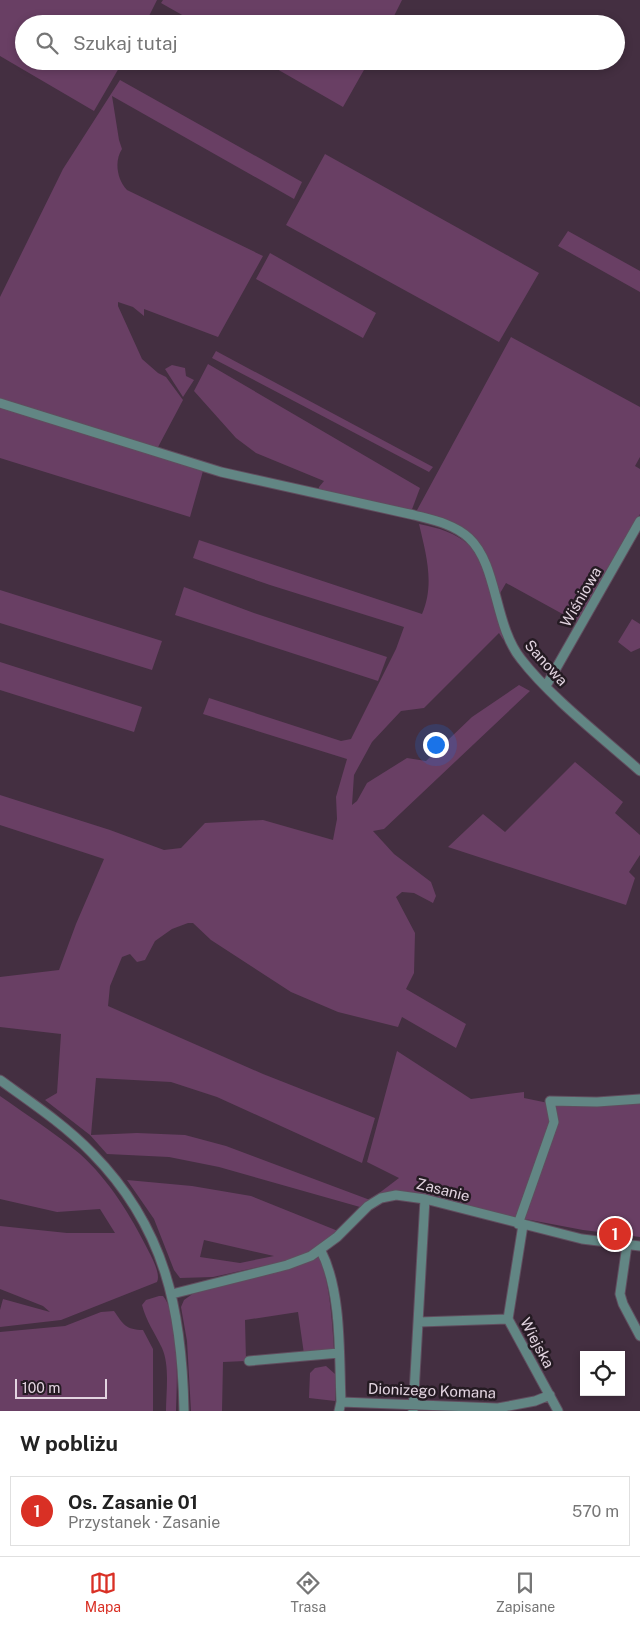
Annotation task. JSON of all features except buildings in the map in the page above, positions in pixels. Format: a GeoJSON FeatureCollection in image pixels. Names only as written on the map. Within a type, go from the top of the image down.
{"type":"FeatureCollection","features":[{"type":"Feature","properties":{"kind":"street","name":"Sanowa"},"geometry":{"type":"LineString","coordinates":[[0,403],[221,472],[441,522],[460,532],[474,544],[484,561],[504,628],[513,648],[546,686],[640,771]]}},
{"type":"Feature","properties":{"kind":"street","name":"Wiśniowa"},"geometry":{"type":"LineString","coordinates":[[546,686],[640,521]]}},
{"type":"Feature","properties":{"kind":"street"},"geometry":{"type":"LineString","coordinates":[[0,1080],[66,1129],[92,1153],[115,1179],[134,1208],[156,1248],[172,1294],[182,1347],[184,1411]]}},
{"type":"Feature","properties":{"kind":"street","name":"Wiejska"},"geometry":{"type":"LineString","coordinates":[[558,1411],[508,1319],[521,1224],[554,1122],[550,1101],[597,1102],[640,1099]]}},
{"type":"Feature","properties":{"kind":"street","name":"Zasanie"},"geometry":{"type":"LineString","coordinates":[[172,1294],[287,1265],[321,1250],[374,1202],[396,1195],[425,1199],[582,1239],[640,1246]]}},
{"type":"Feature","properties":{"kind":"street"},"geometry":{"type":"LineString","coordinates":[[414,1408],[425,1199]]}},
{"type":"Feature","properties":{"kind":"street"},"geometry":{"type":"LineString","coordinates":[[640,1241],[627,1245],[620,1294],[623,1304],[640,1336]]}},
{"type":"Feature","properties":{"kind":"street"},"geometry":{"type":"LineString","coordinates":[[321,1250],[331,1283],[339,1353],[340,1407]]}},
{"type":"Feature","properties":{"kind":"street"},"geometry":{"type":"LineString","coordinates":[[418,1322],[508,1319]]}},
{"type":"Feature","properties":{"kind":"street"},"geometry":{"type":"LineString","coordinates":[[250,1361],[339,1353]]}},
{"type":"Feature","properties":{"kind":"street","name":"Dionizego Komana"},"geometry":{"type":"LineString","coordinates":[[340,1407],[498,1410],[535,1401],[550,1395]]}},
{"type":"Feature","properties":{"kind":"shaded area"},"geometry":{"type":"Polygon","coordinates":[[[0,0],[157,0],[150,15],[15,15],[15,65],[0,56],[0,0]]]}},
{"type":"Feature","properties":{"kind":"shaded area"},"geometry":{"type":"Polygon","coordinates":[[[163,0],[402,0],[394,15],[182,15],[161,3],[163,0]]]}},
{"type":"Feature","properties":{"kind":"shaded area"},"geometry":{"type":"Polygon","coordinates":[[[24,70],[118,70],[94,111],[24,70]]]}},
{"type":"Feature","properties":{"kind":"shaded area"},"geometry":{"type":"Polygon","coordinates":[[[279,70],[364,70],[343,107],[279,70]]]}},
{"type":"Feature","properties":{"kind":"shaded area"},"geometry":{"type":"Polygon","coordinates":[[[120,80],[302,182],[294,199],[112,96],[122,149],[117,165],[121,181],[127,190],[263,256],[218,337],[144,309],[144,316],[133,307],[118,302],[118,306],[142,359],[158,373],[166,377],[183,400],[157,449],[0,400],[0,297],[63,169],[120,80]]]}},
{"type":"Feature","properties":{"kind":"shaded area"},"geometry":{"type":"Polygon","coordinates":[[[325,154],[539,273],[499,342],[286,225],[325,154]]]}},
{"type":"Feature","properties":{"kind":"shaded area"},"geometry":{"type":"Polygon","coordinates":[[[568,231],[640,271],[640,292],[558,246],[568,231]]]}},
{"type":"Feature","properties":{"kind":"shaded area"},"geometry":{"type":"Polygon","coordinates":[[[270,253],[376,313],[363,338],[256,279],[270,253]]]}},
{"type":"Feature","properties":{"kind":"shaded area"},"geometry":{"type":"Polygon","coordinates":[[[511,337],[640,407],[640,457],[635,466],[640,469],[640,514],[579,623],[506,583],[499,595],[487,560],[474,537],[452,523],[416,512],[511,337]]]}},
{"type":"Feature","properties":{"kind":"shaded area"},"geometry":{"type":"Polygon","coordinates":[[[216,351],[433,467],[429,472],[212,358],[216,351]]]}},
{"type":"Feature","properties":{"kind":"shaded area"},"geometry":{"type":"Polygon","coordinates":[[[208,364],[420,488],[411,512],[318,492],[319,487],[324,481],[256,453],[236,438],[194,391],[208,364]]]}},
{"type":"Feature","properties":{"kind":"shaded area"},"geometry":{"type":"Polygon","coordinates":[[[172,365],[185,368],[186,376],[194,380],[183,397],[165,369],[172,365]]]}},
{"type":"Feature","properties":{"kind":"shaded area"},"geometry":{"type":"Polygon","coordinates":[[[0,406],[203,471],[190,517],[0,458],[0,406]]]}},
{"type":"Feature","properties":{"kind":"shaded area"},"geometry":{"type":"Polygon","coordinates":[[[419,524],[453,534],[471,547],[486,578],[504,641],[499,633],[424,708],[401,711],[372,742],[354,775],[352,805],[357,801],[367,783],[407,758],[426,761],[472,717],[519,685],[530,691],[384,829],[373,831],[394,854],[431,882],[436,896],[433,903],[414,893],[402,892],[396,897],[415,933],[414,973],[406,989],[466,1024],[456,1048],[402,1017],[398,1027],[338,1012],[291,992],[211,940],[193,923],[188,923],[172,929],[155,941],[145,960],[137,962],[130,954],[122,957],[110,986],[108,1006],[263,1074],[375,1118],[362,1163],[217,1097],[171,1082],[96,1078],[91,1135],[137,1133],[185,1135],[226,1146],[370,1200],[360,1207],[219,1167],[169,1157],[107,1154],[90,1135],[45,1100],[57,1093],[61,1034],[0,1027],[0,977],[59,970],[76,924],[104,859],[0,825],[0,795],[110,830],[164,850],[181,848],[205,823],[263,820],[333,840],[337,819],[336,797],[347,759],[203,714],[209,698],[341,741],[351,739],[396,649],[404,627],[270,585],[193,558],[199,540],[422,614],[426,603],[429,580],[419,524]]]}},
{"type":"Feature","properties":{"kind":"shaded area"},"geometry":{"type":"Polygon","coordinates":[[[184,587],[257,614],[387,657],[378,681],[175,615],[184,587]]]}},
{"type":"Feature","properties":{"kind":"shaded area"},"geometry":{"type":"Polygon","coordinates":[[[0,590],[162,641],[152,670],[0,623],[0,590]]]}},
{"type":"Feature","properties":{"kind":"shaded area"},"geometry":{"type":"Polygon","coordinates":[[[632,619],[640,624],[640,648],[631,652],[618,642],[632,619]]]}},
{"type":"Feature","properties":{"kind":"shaded area"},"geometry":{"type":"Polygon","coordinates":[[[0,662],[142,707],[134,732],[0,690],[0,662]]]}},
{"type":"Feature","properties":{"kind":"shaded area"},"geometry":{"type":"Polygon","coordinates":[[[575,762],[623,802],[615,813],[640,835],[640,855],[629,872],[635,878],[626,905],[448,847],[483,814],[505,832],[575,762]]]}},
{"type":"Feature","properties":{"kind":"shaded area"},"geometry":{"type":"Polygon","coordinates":[[[397,1051],[471,1099],[524,1092],[524,1098],[553,1104],[640,1102],[640,1237],[583,1230],[525,1219],[550,1145],[519,1216],[510,1218],[496,1216],[409,1192],[393,1191],[374,1197],[399,1178],[367,1162],[397,1051]]]}},
{"type":"Feature","properties":{"kind":"shaded area"},"geometry":{"type":"Polygon","coordinates":[[[0,1096],[51,1131],[91,1164],[110,1187],[141,1237],[156,1266],[157,1282],[61,1320],[0,1327],[0,1310],[3,1299],[50,1312],[43,1306],[0,1289],[0,1226],[67,1233],[115,1233],[100,1209],[57,1212],[0,1199],[0,1096]]]}},
{"type":"Feature","properties":{"kind":"shaded area"},"geometry":{"type":"Polygon","coordinates":[[[127,1180],[192,1186],[251,1196],[338,1231],[310,1253],[295,1259],[213,1277],[180,1278],[174,1270],[154,1219],[127,1180]],[[204,1240],[200,1257],[240,1263],[274,1256],[204,1240]]]}},
{"type":"Feature","properties":{"kind":"shaded area"},"geometry":{"type":"Polygon","coordinates":[[[320,1257],[328,1291],[334,1350],[304,1354],[298,1312],[245,1320],[246,1361],[223,1362],[222,1411],[191,1411],[187,1341],[181,1307],[184,1300],[198,1290],[293,1267],[320,1257]]]}},
{"type":"Feature","properties":{"kind":"shaded area"},"geometry":{"type":"Polygon","coordinates":[[[163,1296],[168,1306],[175,1334],[177,1368],[176,1411],[166,1411],[166,1363],[162,1348],[142,1305],[146,1300],[163,1296]]]}},
{"type":"Feature","properties":{"kind":"shaded area"},"geometry":{"type":"Polygon","coordinates":[[[114,1311],[125,1325],[133,1329],[143,1330],[153,1349],[153,1411],[0,1411],[0,1332],[65,1326],[101,1312],[114,1311]]]}},
{"type":"Feature","properties":{"kind":"shaded area"},"geometry":{"type":"Polygon","coordinates":[[[326,1366],[335,1374],[335,1401],[309,1398],[310,1373],[315,1368],[326,1366]]]}},
{"type":"Feature","properties":{"kind":"place","name":"Os. Zasanie 01"},"geometry":{"type":"Point","coordinates":[615,1234]}}]}
